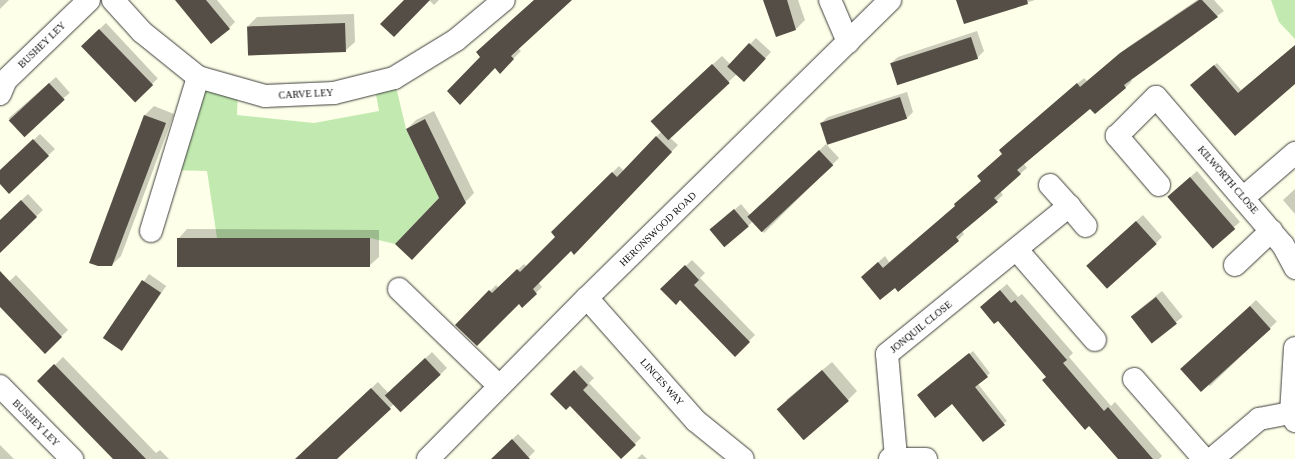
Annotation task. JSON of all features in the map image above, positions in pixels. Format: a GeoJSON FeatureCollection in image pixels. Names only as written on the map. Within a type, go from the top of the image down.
{"type":"FeatureCollection","features":[{"type":"Feature","properties":{"kind":"street","name":"BUSHEY LEY"},"geometry":{"type":"LineString","coordinates":[[0,94],[6,80],[89,0]]}},
{"type":"Feature","properties":{"kind":"street","name":"CARVE LEY"},"geometry":{"type":"LineString","coordinates":[[113,0],[142,32],[198,77],[265,96],[334,93],[394,78],[456,40],[504,0]]}},
{"type":"Feature","properties":{"kind":"street"},"geometry":{"type":"LineString","coordinates":[[830,0],[848,42]]}},
{"type":"Feature","properties":{"kind":"street","name":"HERONSWOOD ROAD"},"geometry":{"type":"LineString","coordinates":[[428,459],[587,298],[890,0]]}},
{"type":"Feature","properties":{"kind":"street"},"geometry":{"type":"LineString","coordinates":[[151,231],[198,77]]}},
{"type":"Feature","properties":{"kind":"street","name":"KILWORTH CLOSE"},"geometry":{"type":"LineString","coordinates":[[1158,185],[1117,136],[1156,96],[1283,245],[1295,268]]}},
{"type":"Feature","properties":{"kind":"street"},"geometry":{"type":"LineString","coordinates":[[1243,198],[1295,153]]}},
{"type":"Feature","properties":{"kind":"street"},"geometry":{"type":"LineString","coordinates":[[1050,185],[1086,226]]}},
{"type":"Feature","properties":{"kind":"street","name":"JONQUIL CLOSE"},"geometry":{"type":"LineString","coordinates":[[893,458],[887,354],[1017,250],[1069,206]]}},
{"type":"Feature","properties":{"kind":"street"},"geometry":{"type":"LineString","coordinates":[[1235,265],[1271,231]]}},
{"type":"Feature","properties":{"kind":"street"},"geometry":{"type":"LineString","coordinates":[[1017,250],[1095,340]]}},
{"type":"Feature","properties":{"kind":"street"},"geometry":{"type":"LineString","coordinates":[[399,289],[500,386]]}},
{"type":"Feature","properties":{"kind":"street","name":"LINCES WAY"},"geometry":{"type":"LineString","coordinates":[[587,298],[696,421],[743,459]]}},
{"type":"Feature","properties":{"kind":"street"},"geometry":{"type":"LineString","coordinates":[[1212,459],[1259,419],[1293,417],[1295,348]]}},
{"type":"Feature","properties":{"kind":"street"},"geometry":{"type":"LineString","coordinates":[[1134,379],[1204,459]]}},
{"type":"Feature","properties":{"kind":"street","name":"BUSHEY LEY"},"geometry":{"type":"LineString","coordinates":[[0,388],[72,459]]}},
{"type":"Feature","properties":{"kind":"street"},"geometry":{"type":"LineString","coordinates":[[893,458],[926,459]]}},
{"type":"Feature","properties":{"kind":"green space"},"geometry":{"type":"Polygon","coordinates":[[[1271,0],[1295,0],[1295,39],[1279,22],[1271,0]]]}},
{"type":"Feature","properties":{"kind":"green space"},"geometry":{"type":"Polygon","coordinates":[[[198,77],[238,89],[237,115],[314,123],[379,111],[374,83],[394,78],[406,129],[439,198],[395,244],[370,238],[217,238],[207,171],[170,170],[198,77]]]}},
{"type":"Feature","properties":{"kind":"building"},"geometry":{"type":"Polygon","coordinates":[[[175,0],[206,0],[230,29],[211,44],[175,0]]]}},
{"type":"Feature","properties":{"kind":"building"},"geometry":{"type":"Polygon","coordinates":[[[404,0],[430,0],[394,37],[380,24],[404,0]]]}},
{"type":"Feature","properties":{"kind":"building"},"geometry":{"type":"Polygon","coordinates":[[[534,0],[572,0],[511,56],[514,59],[500,74],[495,68],[460,105],[447,91],[480,57],[476,52],[534,0]]]}},
{"type":"Feature","properties":{"kind":"building"},"geometry":{"type":"Polygon","coordinates":[[[763,0],[787,0],[796,30],[776,37],[763,0]]]}},
{"type":"Feature","properties":{"kind":"building"},"geometry":{"type":"Polygon","coordinates":[[[956,0],[1027,0],[1028,4],[964,24],[956,0]]]}},
{"type":"Feature","properties":{"kind":"building"},"geometry":{"type":"Polygon","coordinates":[[[1199,0],[1202,0],[1218,17],[1124,85],[1126,88],[1095,114],[1090,109],[1017,170],[1021,174],[994,198],[998,202],[956,237],[959,241],[898,292],[895,288],[880,300],[861,277],[878,262],[883,268],[955,206],[954,204],[981,181],[977,176],[1002,154],[999,150],[1077,83],[1080,87],[1120,53],[1199,0]]]}},
{"type":"Feature","properties":{"kind":"building"},"geometry":{"type":"Polygon","coordinates":[[[345,23],[346,52],[248,55],[247,26],[345,23]]]}},
{"type":"Feature","properties":{"kind":"building"},"geometry":{"type":"Polygon","coordinates":[[[99,29],[153,85],[135,102],[81,46],[99,29]]]}},
{"type":"Feature","properties":{"kind":"building"},"geometry":{"type":"Polygon","coordinates":[[[971,37],[978,59],[897,85],[890,63],[971,37]]]}},
{"type":"Feature","properties":{"kind":"building"},"geometry":{"type":"Polygon","coordinates":[[[749,43],[766,59],[744,82],[727,66],[749,43]]]}},
{"type":"Feature","properties":{"kind":"building"},"geometry":{"type":"Polygon","coordinates":[[[1295,45],[1295,84],[1235,136],[1190,85],[1214,65],[1238,93],[1295,45]]]}},
{"type":"Feature","properties":{"kind":"building"},"geometry":{"type":"Polygon","coordinates":[[[712,64],[730,83],[668,140],[651,121],[712,64]]]}},
{"type":"Feature","properties":{"kind":"building"},"geometry":{"type":"Polygon","coordinates":[[[49,83],[65,100],[24,137],[9,121],[49,83]]]}},
{"type":"Feature","properties":{"kind":"building"},"geometry":{"type":"Polygon","coordinates":[[[900,97],[907,119],[827,145],[820,123],[900,97]]]}},
{"type":"Feature","properties":{"kind":"building"},"geometry":{"type":"Polygon","coordinates":[[[144,115],[166,123],[112,266],[98,266],[89,263],[144,115]]]}},
{"type":"Feature","properties":{"kind":"building"},"geometry":{"type":"Polygon","coordinates":[[[425,119],[466,203],[412,260],[395,244],[439,198],[406,129],[425,119]]]}},
{"type":"Feature","properties":{"kind":"building"},"geometry":{"type":"Polygon","coordinates":[[[656,136],[672,152],[574,255],[571,251],[533,289],[537,294],[522,308],[519,304],[477,346],[455,325],[489,290],[492,293],[517,269],[520,272],[555,237],[551,232],[612,172],[617,177],[656,136]]]}},
{"type":"Feature","properties":{"kind":"building"},"geometry":{"type":"Polygon","coordinates":[[[33,139],[49,156],[9,194],[0,184],[0,170],[33,139]]]}},
{"type":"Feature","properties":{"kind":"building"},"geometry":{"type":"Polygon","coordinates":[[[819,150],[833,165],[762,232],[747,217],[819,150]]]}},
{"type":"Feature","properties":{"kind":"building"},"geometry":{"type":"Polygon","coordinates":[[[1190,177],[1235,229],[1213,249],[1167,197],[1190,177]]]}},
{"type":"Feature","properties":{"kind":"building"},"geometry":{"type":"Polygon","coordinates":[[[21,200],[37,217],[0,253],[0,220],[21,200]]]}},
{"type":"Feature","properties":{"kind":"building"},"geometry":{"type":"Polygon","coordinates":[[[734,209],[749,227],[724,247],[709,230],[734,209]]]}},
{"type":"Feature","properties":{"kind":"building"},"geometry":{"type":"Polygon","coordinates":[[[1136,221],[1157,244],[1107,289],[1086,266],[1136,221]]]}},
{"type":"Feature","properties":{"kind":"building"},"geometry":{"type":"Polygon","coordinates":[[[177,238],[370,238],[370,267],[177,267],[177,238]]]}},
{"type":"Feature","properties":{"kind":"building"},"geometry":{"type":"Polygon","coordinates":[[[685,265],[699,280],[694,285],[750,342],[735,357],[680,300],[676,305],[660,289],[685,265]]]}},
{"type":"Feature","properties":{"kind":"building"},"geometry":{"type":"Polygon","coordinates":[[[0,271],[62,337],[45,354],[0,307],[0,271]]]}},
{"type":"Feature","properties":{"kind":"building"},"geometry":{"type":"Polygon","coordinates":[[[142,280],[161,293],[122,351],[103,338],[142,280]]]}},
{"type":"Feature","properties":{"kind":"building"},"geometry":{"type":"Polygon","coordinates":[[[1000,290],[1011,303],[1015,300],[1067,360],[1063,363],[1104,411],[1108,407],[1153,459],[1118,459],[1089,426],[1085,430],[1042,380],[1046,377],[998,321],[994,324],[980,307],[1000,290]]]}},
{"type":"Feature","properties":{"kind":"building"},"geometry":{"type":"Polygon","coordinates":[[[1156,297],[1177,324],[1152,343],[1131,317],[1156,297]]]}},
{"type":"Feature","properties":{"kind":"building"},"geometry":{"type":"Polygon","coordinates":[[[1250,306],[1271,329],[1201,392],[1180,369],[1250,306]]]}},
{"type":"Feature","properties":{"kind":"building"},"geometry":{"type":"Polygon","coordinates":[[[969,353],[988,377],[975,387],[1005,425],[983,442],[952,404],[935,418],[917,395],[969,353]]]}},
{"type":"Feature","properties":{"kind":"building"},"geometry":{"type":"Polygon","coordinates":[[[425,358],[441,375],[400,412],[385,396],[425,358]]]}},
{"type":"Feature","properties":{"kind":"building"},"geometry":{"type":"Polygon","coordinates":[[[54,364],[146,459],[113,459],[37,381],[54,364]]]}},
{"type":"Feature","properties":{"kind":"building"},"geometry":{"type":"Polygon","coordinates":[[[574,370],[588,385],[583,390],[636,445],[621,459],[570,406],[566,410],[550,394],[574,370]]]}},
{"type":"Feature","properties":{"kind":"building"},"geometry":{"type":"Polygon","coordinates":[[[822,370],[849,401],[804,440],[777,409],[822,370]]]}},
{"type":"Feature","properties":{"kind":"building"},"geometry":{"type":"Polygon","coordinates":[[[371,388],[391,409],[337,459],[295,459],[371,388]]]}},
{"type":"Feature","properties":{"kind":"building"},"geometry":{"type":"Polygon","coordinates":[[[512,439],[530,459],[491,459],[512,439]]]}}]}
